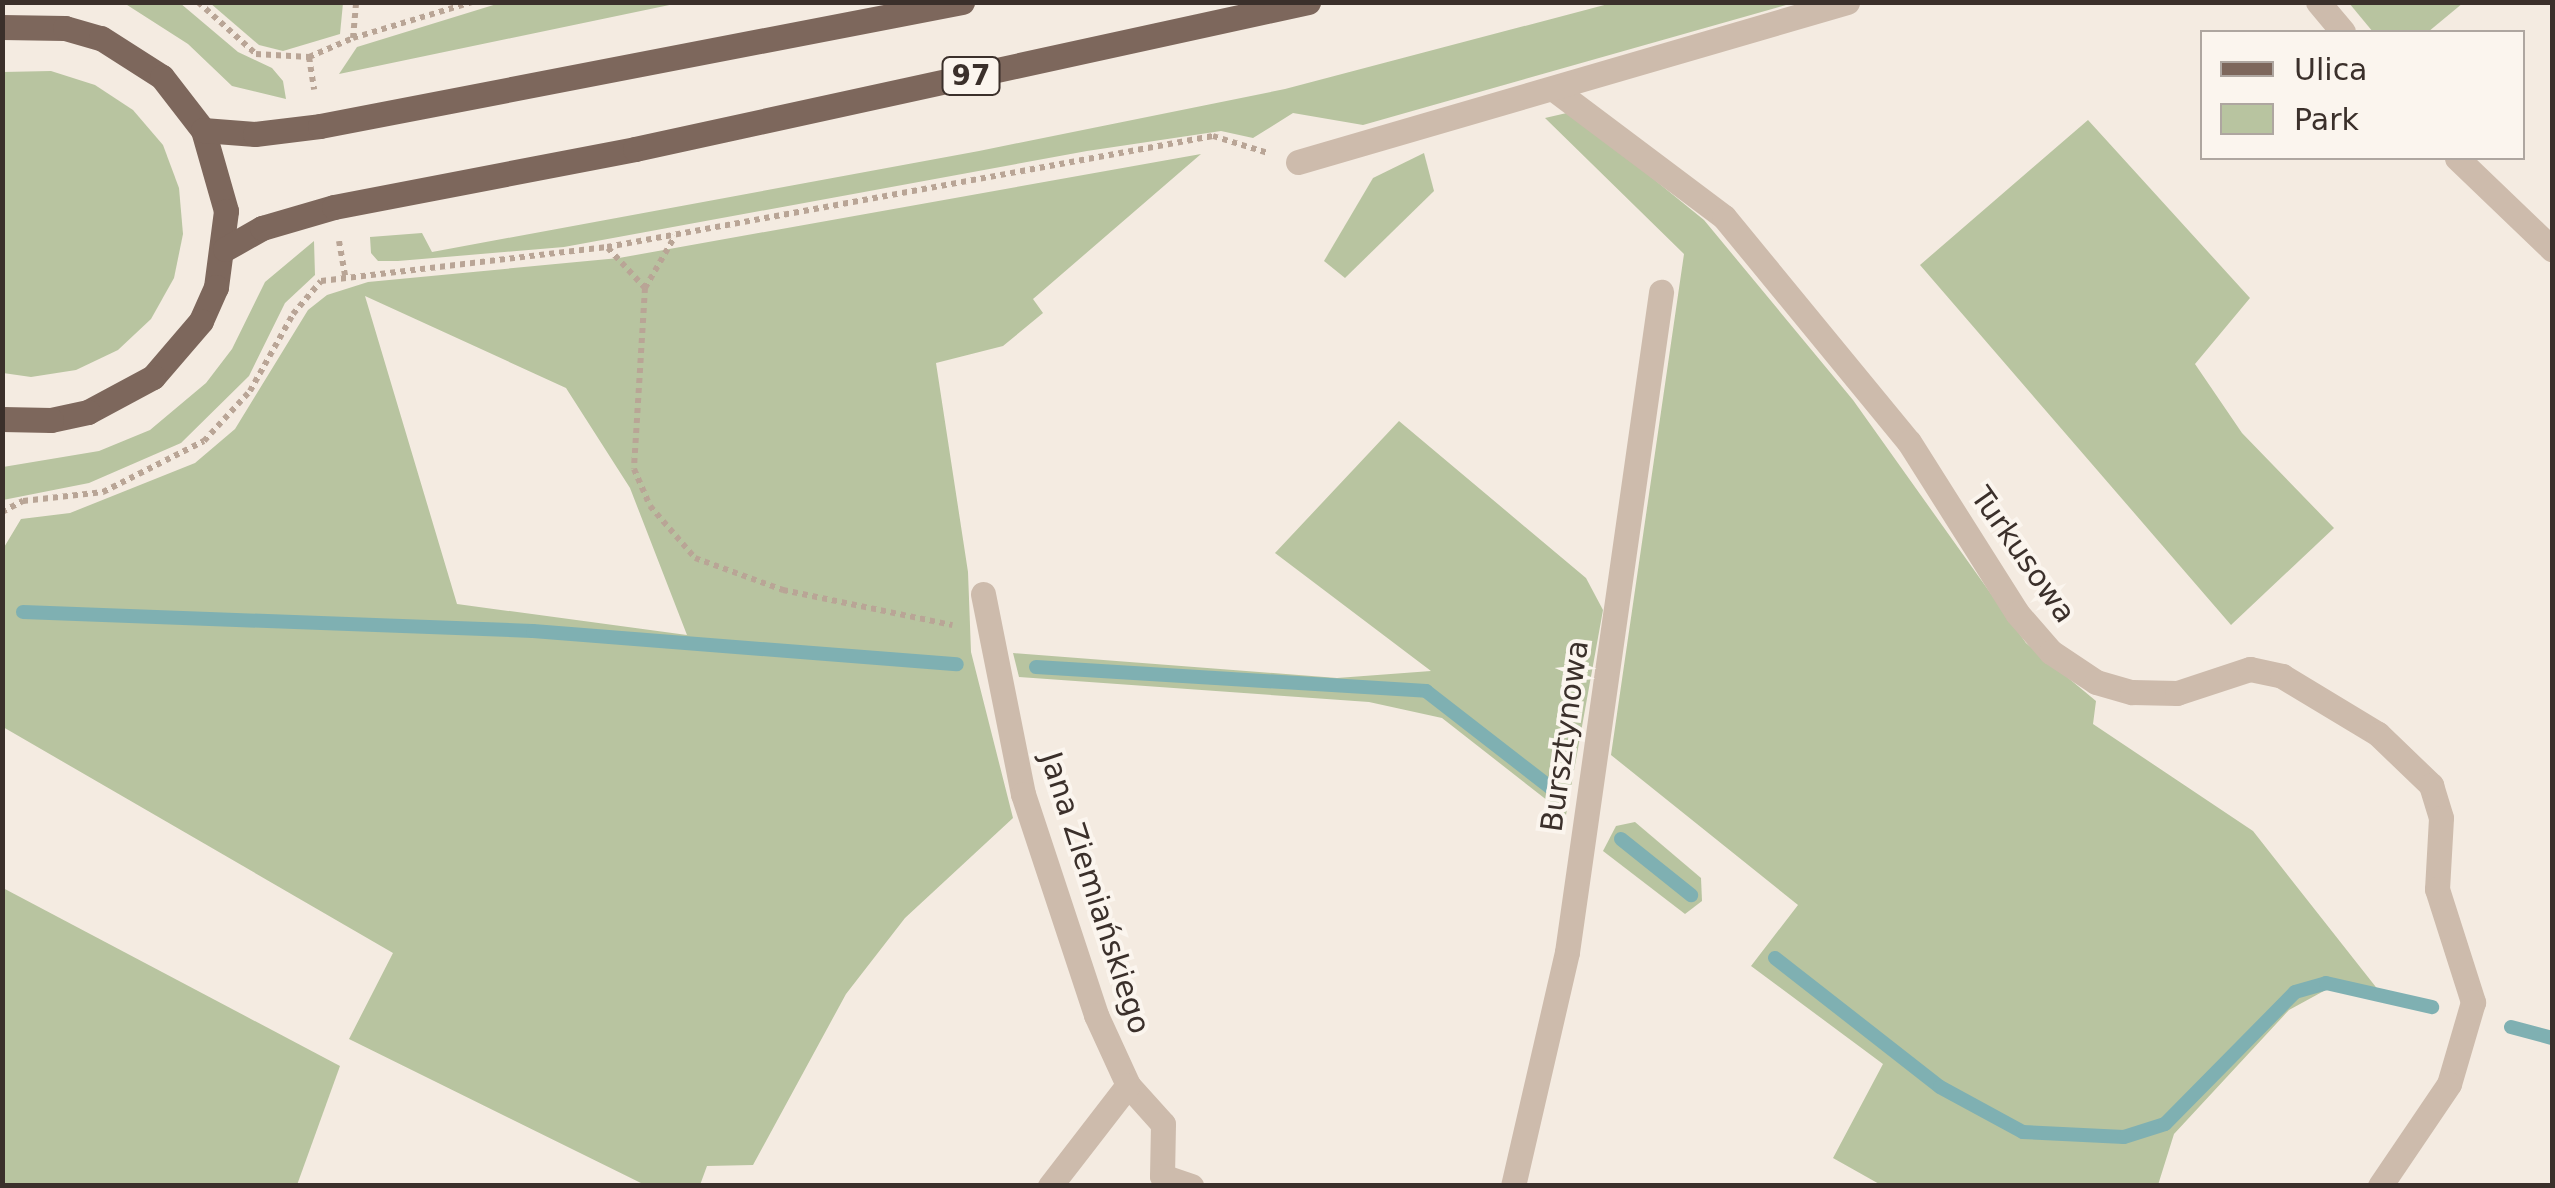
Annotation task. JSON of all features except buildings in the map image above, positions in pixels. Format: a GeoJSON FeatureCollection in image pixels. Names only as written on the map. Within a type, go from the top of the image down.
{"type":"FeatureCollection","features":[{"type":"Feature","properties":{"kind":"main road"},"geometry":{"type":"LineString","coordinates":[[203,130],[255,134],[320,126],[962,2]]}},
{"type":"Feature","properties":{"kind":"main road","name":"97"},"geometry":{"type":"LineString","coordinates":[[225,250],[262,228],[334,207],[634,149],[1308,2]]}},
{"type":"Feature","properties":{"kind":"main road"},"geometry":{"type":"LineString","coordinates":[[2,27],[65,28],[101,38],[162,77],[203,130],[220,172],[225,250],[201,320],[153,377],[88,412],[6,422]]}},
{"type":"Feature","properties":{"kind":"street"},"geometry":{"type":"LineString","coordinates":[[1298,162],[1848,2]]}},
{"type":"Feature","properties":{"kind":"street"},"geometry":{"type":"LineString","coordinates":[[2318,2],[2341,30]]}},
{"type":"Feature","properties":{"kind":"street","name":"Turkusowa"},"geometry":{"type":"LineString","coordinates":[[1555,90],[1737,232],[1909,442],[2017,614],[2050,652],[2096,682],[2132,692],[2177,693],[2250,669],[2282,676],[2378,734],[2431,785],[2441,818],[2437,889],[2473,1002],[2449,1084],[2380,1186]]}},
{"type":"Feature","properties":{"kind":"street"},"geometry":{"type":"LineString","coordinates":[[2459,160],[2552,249]]}},
{"type":"Feature","properties":{"kind":"street","name":"Bursztynowa"},"geometry":{"type":"LineString","coordinates":[[1513,1186],[1567,952],[1661,292]]}},
{"type":"Feature","properties":{"kind":"street","name":"Jana Ziemiańskiego"},"geometry":{"type":"LineString","coordinates":[[983,594],[1023,794],[1096,1015],[1128,1085],[1163,1124],[1152,1181]]}},
{"type":"Feature","properties":{"kind":"street"},"geometry":{"type":"LineString","coordinates":[[1050,1186],[1128,1085]]}},
{"type":"Feature","properties":{"kind":"street"},"geometry":{"type":"LineString","coordinates":[[1152,1181],[1191,1186]]}},
{"type":"Feature","properties":{"kind":"path"},"geometry":{"type":"LineString","coordinates":[[198,2],[256,54],[308,57],[353,38],[472,2]]}},
{"type":"Feature","properties":{"kind":"path"},"geometry":{"type":"LineString","coordinates":[[353,38],[356,2]]}},
{"type":"Feature","properties":{"kind":"path"},"geometry":{"type":"LineString","coordinates":[[308,57],[320,126]]}},
{"type":"Feature","properties":{"kind":"path"},"geometry":{"type":"LineString","coordinates":[[2,512],[23,501],[103,492],[204,441],[270,363],[305,296],[321,282],[345,276],[608,247],[1213,136],[1298,162]]}},
{"type":"Feature","properties":{"kind":"path"},"geometry":{"type":"LineString","coordinates":[[334,207],[345,276]]}},
{"type":"Feature","properties":{"kind":"path"},"geometry":{"type":"LineString","coordinates":[[675,235],[646,288],[634,468],[650,506],[694,558],[783,590],[957,626],[994,654]]}},
{"type":"Feature","properties":{"kind":"path"},"geometry":{"type":"LineString","coordinates":[[608,247],[646,288]]}},
{"type":"Feature","properties":{"kind":"green space"},"geometry":{"type":"Polygon","coordinates":[[[124,3],[180,3],[238,52],[272,68],[283,81],[286,99],[232,86],[188,44],[124,3]]]}},
{"type":"Feature","properties":{"kind":"green space"},"geometry":{"type":"Polygon","coordinates":[[[210,3],[343,3],[340,34],[283,51],[259,45],[210,3]]]}},
{"type":"Feature","properties":{"kind":"green space"},"geometry":{"type":"Polygon","coordinates":[[[500,3],[679,3],[339,74],[357,47],[500,3]]]}},
{"type":"Feature","properties":{"kind":"green space"},"geometry":{"type":"Polygon","coordinates":[[[1612,3],[1793,3],[1363,125],[1293,113],[1253,138],[1221,131],[1087,151],[564,247],[398,261],[378,261],[371,253],[370,237],[422,233],[432,252],[979,151],[1285,89],[1612,3]]]}},
{"type":"Feature","properties":{"kind":"green space"},"geometry":{"type":"Polygon","coordinates":[[[2349,3],[2463,3],[2430,30],[2371,30],[2349,3]]]}},
{"type":"Feature","properties":{"kind":"green space"},"geometry":{"type":"Polygon","coordinates":[[[51,71],[95,85],[133,110],[163,145],[179,188],[183,234],[174,278],[151,319],[118,350],[76,370],[31,377],[3,373],[3,72],[51,71]]]}},
{"type":"Feature","properties":{"kind":"green space"},"geometry":{"type":"Polygon","coordinates":[[[1571,112],[1704,220],[1853,400],[2026,643],[2096,701],[2093,724],[2253,831],[2379,991],[2333,986],[2289,1010],[2174,1134],[2158,1185],[1881,1185],[1833,1158],[1883,1064],[1751,966],[1798,905],[1611,755],[1684,254],[1545,118],[1571,112]]]}},
{"type":"Feature","properties":{"kind":"green space"},"geometry":{"type":"Polygon","coordinates":[[[2088,120],[2250,298],[2195,364],[2242,433],[2334,528],[2231,625],[1920,265],[2088,120]]]}},
{"type":"Feature","properties":{"kind":"green space"},"geometry":{"type":"Polygon","coordinates":[[[1424,153],[1434,191],[1345,278],[1324,261],[1373,178],[1424,153]]]}},
{"type":"Feature","properties":{"kind":"green space"},"geometry":{"type":"Polygon","coordinates":[[[1201,154],[1033,299],[1043,313],[1003,346],[936,363],[968,572],[971,652],[1013,818],[905,918],[846,994],[753,1165],[707,1166],[700,1185],[645,1185],[349,1039],[393,953],[3,727],[3,549],[21,519],[70,513],[195,463],[235,429],[308,310],[327,295],[368,282],[619,258],[1201,154]],[[365,296],[457,604],[687,635],[630,488],[566,388],[365,296]]]}},
{"type":"Feature","properties":{"kind":"green space"},"geometry":{"type":"Polygon","coordinates":[[[314,241],[315,275],[285,303],[249,376],[181,443],[89,483],[3,500],[3,467],[99,451],[150,430],[206,383],[232,349],[265,282],[314,241]]]}},
{"type":"Feature","properties":{"kind":"green space"},"geometry":{"type":"Polygon","coordinates":[[[1399,421],[1586,578],[1603,610],[1566,815],[1442,718],[1369,702],[1019,677],[1013,653],[1337,678],[1431,671],[1275,553],[1399,421]]]}},
{"type":"Feature","properties":{"kind":"green space"},"geometry":{"type":"Polygon","coordinates":[[[1635,822],[1701,878],[1702,901],[1685,914],[1603,851],[1616,826],[1635,822]]]}},
{"type":"Feature","properties":{"kind":"green space"},"geometry":{"type":"Polygon","coordinates":[[[3,888],[340,1066],[297,1185],[3,1185],[3,888]]]}},
{"type":"Feature","properties":{"kind":"waterway"},"geometry":{"type":"LineString","coordinates":[[23,612],[533,631],[957,664]]}},
{"type":"Feature","properties":{"kind":"waterway"},"geometry":{"type":"LineString","coordinates":[[1036,667],[1426,691],[1556,792]]}},
{"type":"Feature","properties":{"kind":"waterway"},"geometry":{"type":"LineString","coordinates":[[1621,839],[1691,895]]}},
{"type":"Feature","properties":{"kind":"waterway"},"geometry":{"type":"LineString","coordinates":[[1775,958],[1940,1087],[2023,1132],[2124,1137],[2165,1124],[2295,992],[2326,983],[2432,1007]]}},
{"type":"Feature","properties":{"kind":"waterway"},"geometry":{"type":"LineString","coordinates":[[2511,1027],[2552,1038]]}}]}
